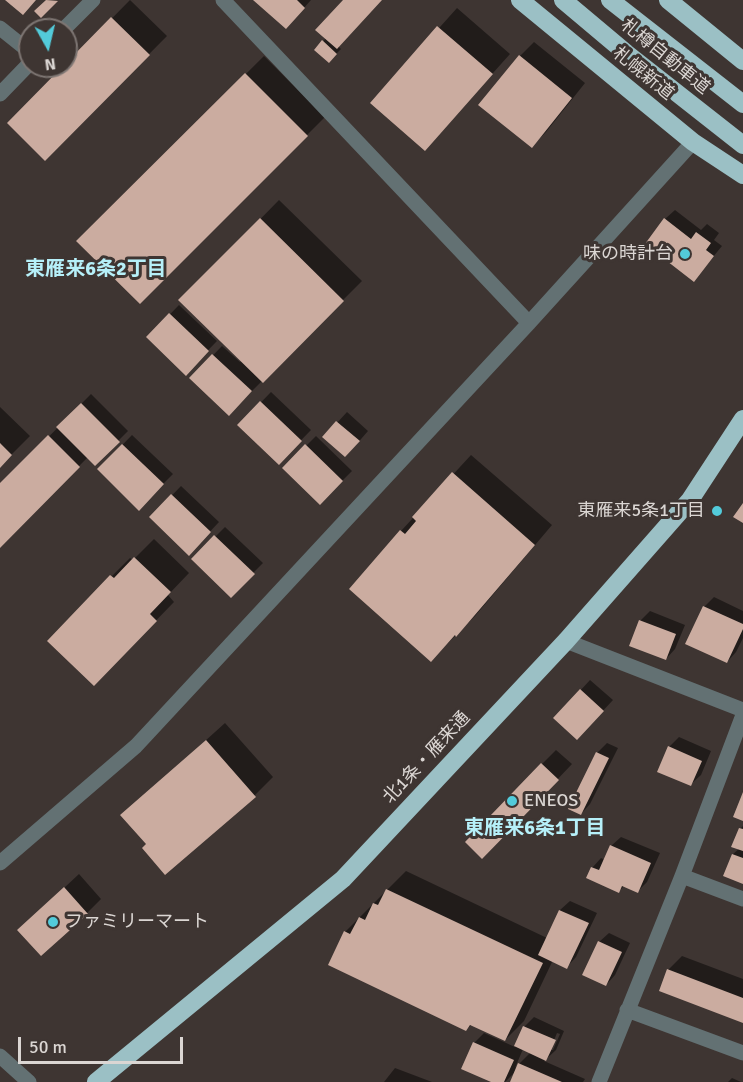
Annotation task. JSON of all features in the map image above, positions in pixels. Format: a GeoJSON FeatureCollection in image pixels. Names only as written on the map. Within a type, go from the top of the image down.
{"type":"FeatureCollection","features":[{"type":"Feature","properties":{"kind":"highway","name":"札幌新道"},"geometry":{"type":"LineString","coordinates":[[520,0],[693,142],[743,175]]}},
{"type":"Feature","properties":{"kind":"highway","name":"札樽自動車道"},"geometry":{"type":"LineString","coordinates":[[563,0],[743,145]]}},
{"type":"Feature","properties":{"kind":"highway","name":"札樽自動車道"},"geometry":{"type":"LineString","coordinates":[[610,0],[743,104]]}},
{"type":"Feature","properties":{"kind":"highway"},"geometry":{"type":"LineString","coordinates":[[668,0],[743,61]]}},
{"type":"Feature","properties":{"kind":"highway","name":"北1条・雁来通"},"geometry":{"type":"LineString","coordinates":[[96,1082],[343,879],[566,642],[690,501],[743,419]]}},
{"type":"Feature","properties":{"kind":"street"},"geometry":{"type":"LineString","coordinates":[[75,18],[93,0]]}},
{"type":"Feature","properties":{"kind":"street"},"geometry":{"type":"LineString","coordinates":[[223,0],[528,323]]}},
{"type":"Feature","properties":{"kind":"street"},"geometry":{"type":"LineString","coordinates":[[0,28],[18,42]]}},
{"type":"Feature","properties":{"kind":"street"},"geometry":{"type":"LineString","coordinates":[[0,94],[18,75]]}},
{"type":"Feature","properties":{"kind":"street"},"geometry":{"type":"LineString","coordinates":[[0,863],[136,746],[693,142]]}},
{"type":"Feature","properties":{"kind":"street"},"geometry":{"type":"LineString","coordinates":[[566,642],[743,710]]}},
{"type":"Feature","properties":{"kind":"street"},"geometry":{"type":"LineString","coordinates":[[598,1082],[682,876],[743,716]]}},
{"type":"Feature","properties":{"kind":"street"},"geometry":{"type":"LineString","coordinates":[[682,876],[743,899]]}},
{"type":"Feature","properties":{"kind":"street"},"geometry":{"type":"LineString","coordinates":[[627,1010],[743,1053]]}},
{"type":"Feature","properties":{"kind":"street"},"geometry":{"type":"LineString","coordinates":[[0,1056],[29,1082]]}},
{"type":"Feature","properties":{"kind":"building"},"geometry":{"type":"Polygon","coordinates":[[[5,0],[36,0],[23,15],[5,0]]]}},
{"type":"Feature","properties":{"kind":"building"},"geometry":{"type":"Polygon","coordinates":[[[46,0],[58,1],[41,18],[34,11],[46,0]]]}},
{"type":"Feature","properties":{"kind":"building"},"geometry":{"type":"Polygon","coordinates":[[[253,0],[297,0],[305,8],[286,29],[253,0]]]}},
{"type":"Feature","properties":{"kind":"building"},"geometry":{"type":"Polygon","coordinates":[[[343,0],[382,0],[337,49],[315,30],[343,0]]]}},
{"type":"Feature","properties":{"kind":"building"},"geometry":{"type":"Polygon","coordinates":[[[111,17],[150,55],[45,161],[7,123],[51,78],[78,78],[78,51],[111,17]]]}},
{"type":"Feature","properties":{"kind":"building"},"geometry":{"type":"Polygon","coordinates":[[[437,26],[493,74],[425,151],[370,103],[437,26]]]}},
{"type":"Feature","properties":{"kind":"building"},"geometry":{"type":"Polygon","coordinates":[[[322,40],[337,54],[329,63],[314,50],[322,40]]]}},
{"type":"Feature","properties":{"kind":"building"},"geometry":{"type":"Polygon","coordinates":[[[519,55],[572,98],[532,148],[478,105],[519,55]]]}},
{"type":"Feature","properties":{"kind":"building"},"geometry":{"type":"Polygon","coordinates":[[[245,73],[308,136],[140,304],[76,241],[245,73]]]}},
{"type":"Feature","properties":{"kind":"building"},"geometry":{"type":"Polygon","coordinates":[[[260,218],[344,301],[263,383],[178,300],[260,218]]]}},
{"type":"Feature","properties":{"kind":"building"},"geometry":{"type":"Polygon","coordinates":[[[664,218],[691,239],[696,232],[711,243],[706,250],[714,256],[694,282],[645,244],[664,218]]]}},
{"type":"Feature","properties":{"kind":"building"},"geometry":{"type":"Polygon","coordinates":[[[169,313],[209,351],[186,376],[146,337],[169,313]]]}},
{"type":"Feature","properties":{"kind":"building"},"geometry":{"type":"Polygon","coordinates":[[[212,354],[252,391],[229,416],[189,378],[212,354]]]}},
{"type":"Feature","properties":{"kind":"building"},"geometry":{"type":"Polygon","coordinates":[[[260,401],[302,441],[279,465],[237,425],[260,401]]]}},
{"type":"Feature","properties":{"kind":"building"},"geometry":{"type":"Polygon","coordinates":[[[81,403],[120,442],[95,466],[56,427],[81,403]]]}},
{"type":"Feature","properties":{"kind":"building"},"geometry":{"type":"Polygon","coordinates":[[[336,421],[360,441],[345,457],[322,437],[336,421]]]}},
{"type":"Feature","properties":{"kind":"building"},"geometry":{"type":"Polygon","coordinates":[[[48,435],[80,467],[0,548],[0,483],[48,435]]]}},
{"type":"Feature","properties":{"kind":"building"},"geometry":{"type":"Polygon","coordinates":[[[0,443],[12,455],[0,468],[0,443]]]}},
{"type":"Feature","properties":{"kind":"building"},"geometry":{"type":"Polygon","coordinates":[[[122,444],[164,484],[139,511],[97,469],[122,444]]]}},
{"type":"Feature","properties":{"kind":"building"},"geometry":{"type":"Polygon","coordinates":[[[305,444],[343,481],[320,505],[282,468],[305,444]]]}},
{"type":"Feature","properties":{"kind":"building"},"geometry":{"type":"Polygon","coordinates":[[[452,472],[535,545],[456,637],[455,635],[431,662],[349,589],[400,530],[405,534],[416,521],[412,517],[452,472]]]}},
{"type":"Feature","properties":{"kind":"building"},"geometry":{"type":"Polygon","coordinates":[[[171,494],[211,532],[189,556],[149,517],[171,494]]]}},
{"type":"Feature","properties":{"kind":"building"},"geometry":{"type":"Polygon","coordinates":[[[743,503],[743,523],[733,517],[743,503]]]}},
{"type":"Feature","properties":{"kind":"building"},"geometry":{"type":"Polygon","coordinates":[[[214,535],[255,574],[231,598],[191,559],[214,535]]]}},
{"type":"Feature","properties":{"kind":"building"},"geometry":{"type":"Polygon","coordinates":[[[134,557],[171,592],[150,614],[157,621],[94,686],[47,641],[110,575],[114,578],[134,557]]]}},
{"type":"Feature","properties":{"kind":"building"},"geometry":{"type":"Polygon","coordinates":[[[703,606],[743,624],[743,629],[727,663],[685,644],[703,606]]]}},
{"type":"Feature","properties":{"kind":"building"},"geometry":{"type":"Polygon","coordinates":[[[639,620],[676,634],[666,660],[629,646],[639,620]]]}},
{"type":"Feature","properties":{"kind":"building"},"geometry":{"type":"Polygon","coordinates":[[[580,689],[604,711],[577,740],[553,718],[580,689]]]}},
{"type":"Feature","properties":{"kind":"building"},"geometry":{"type":"Polygon","coordinates":[[[206,740],[256,797],[165,875],[142,848],[146,844],[120,815],[206,740]]]}},
{"type":"Feature","properties":{"kind":"building"},"geometry":{"type":"Polygon","coordinates":[[[668,746],[702,761],[691,786],[657,772],[668,746]]]}},
{"type":"Feature","properties":{"kind":"building"},"geometry":{"type":"Polygon","coordinates":[[[596,752],[609,758],[581,815],[568,809],[596,752]]]}},
{"type":"Feature","properties":{"kind":"building"},"geometry":{"type":"Polygon","coordinates":[[[541,763],[559,780],[482,859],[465,842],[541,763]]]}},
{"type":"Feature","properties":{"kind":"building"},"geometry":{"type":"Polygon","coordinates":[[[743,792],[743,821],[733,817],[743,792]]]}},
{"type":"Feature","properties":{"kind":"building"},"geometry":{"type":"Polygon","coordinates":[[[739,828],[743,829],[743,851],[731,847],[739,828]]]}},
{"type":"Feature","properties":{"kind":"building"},"geometry":{"type":"Polygon","coordinates":[[[610,845],[651,863],[638,893],[622,886],[619,893],[586,878],[591,867],[599,870],[610,845]]]}},
{"type":"Feature","properties":{"kind":"building"},"geometry":{"type":"Polygon","coordinates":[[[732,854],[743,858],[743,884],[723,876],[732,854]]]}},
{"type":"Feature","properties":{"kind":"building","name":"ファミリーマート"},"geometry":{"type":"Polygon","coordinates":[[[64,887],[88,914],[41,956],[17,930],[64,887]]]}},
{"type":"Feature","properties":{"kind":"building"},"geometry":{"type":"Polygon","coordinates":[[[386,889],[543,963],[505,1041],[470,1025],[466,1031],[328,965],[344,931],[350,934],[359,917],[365,920],[373,903],[378,905],[386,889]]]}},
{"type":"Feature","properties":{"kind":"building"},"geometry":{"type":"Polygon","coordinates":[[[559,910],[589,923],[567,969],[538,955],[559,910]]]}},
{"type":"Feature","properties":{"kind":"building"},"geometry":{"type":"Polygon","coordinates":[[[598,941],[622,952],[606,986],[582,975],[598,941]]]}},
{"type":"Feature","properties":{"kind":"building"},"geometry":{"type":"Polygon","coordinates":[[[667,969],[743,998],[743,1023],[659,991],[667,969]]]}},
{"type":"Feature","properties":{"kind":"building"},"geometry":{"type":"Polygon","coordinates":[[[523,1026],[556,1040],[546,1061],[514,1046],[523,1026]]]}},
{"type":"Feature","properties":{"kind":"building"},"geometry":{"type":"Polygon","coordinates":[[[473,1042],[514,1060],[504,1082],[491,1082],[461,1069],[473,1042]]]}},
{"type":"Feature","properties":{"kind":"building"},"geometry":{"type":"Polygon","coordinates":[[[518,1063],[562,1082],[510,1082],[518,1063]]]}},
{"type":"Feature","properties":{"kind":"place","name":"味の時計台"},"geometry":{"type":"Point","coordinates":[685,254]}},
{"type":"Feature","properties":{"kind":"place","name":"東雁来5条1丁目"},"geometry":{"type":"Point","coordinates":[717,511]}},
{"type":"Feature","properties":{"kind":"place","name":"ENEOS"},"geometry":{"type":"Point","coordinates":[512,801]}},
{"type":"Feature","properties":{"kind":"place","name":"ファミリーマート"},"geometry":{"type":"Point","coordinates":[53,922]}},
{"type":"Feature","properties":{"kind":"district","name":"東雁来6条2丁目"},"geometry":{"type":"Point","coordinates":[96,270]}},
{"type":"Feature","properties":{"kind":"district","name":"東雁来6条1丁目"},"geometry":{"type":"Point","coordinates":[535,829]}}]}
